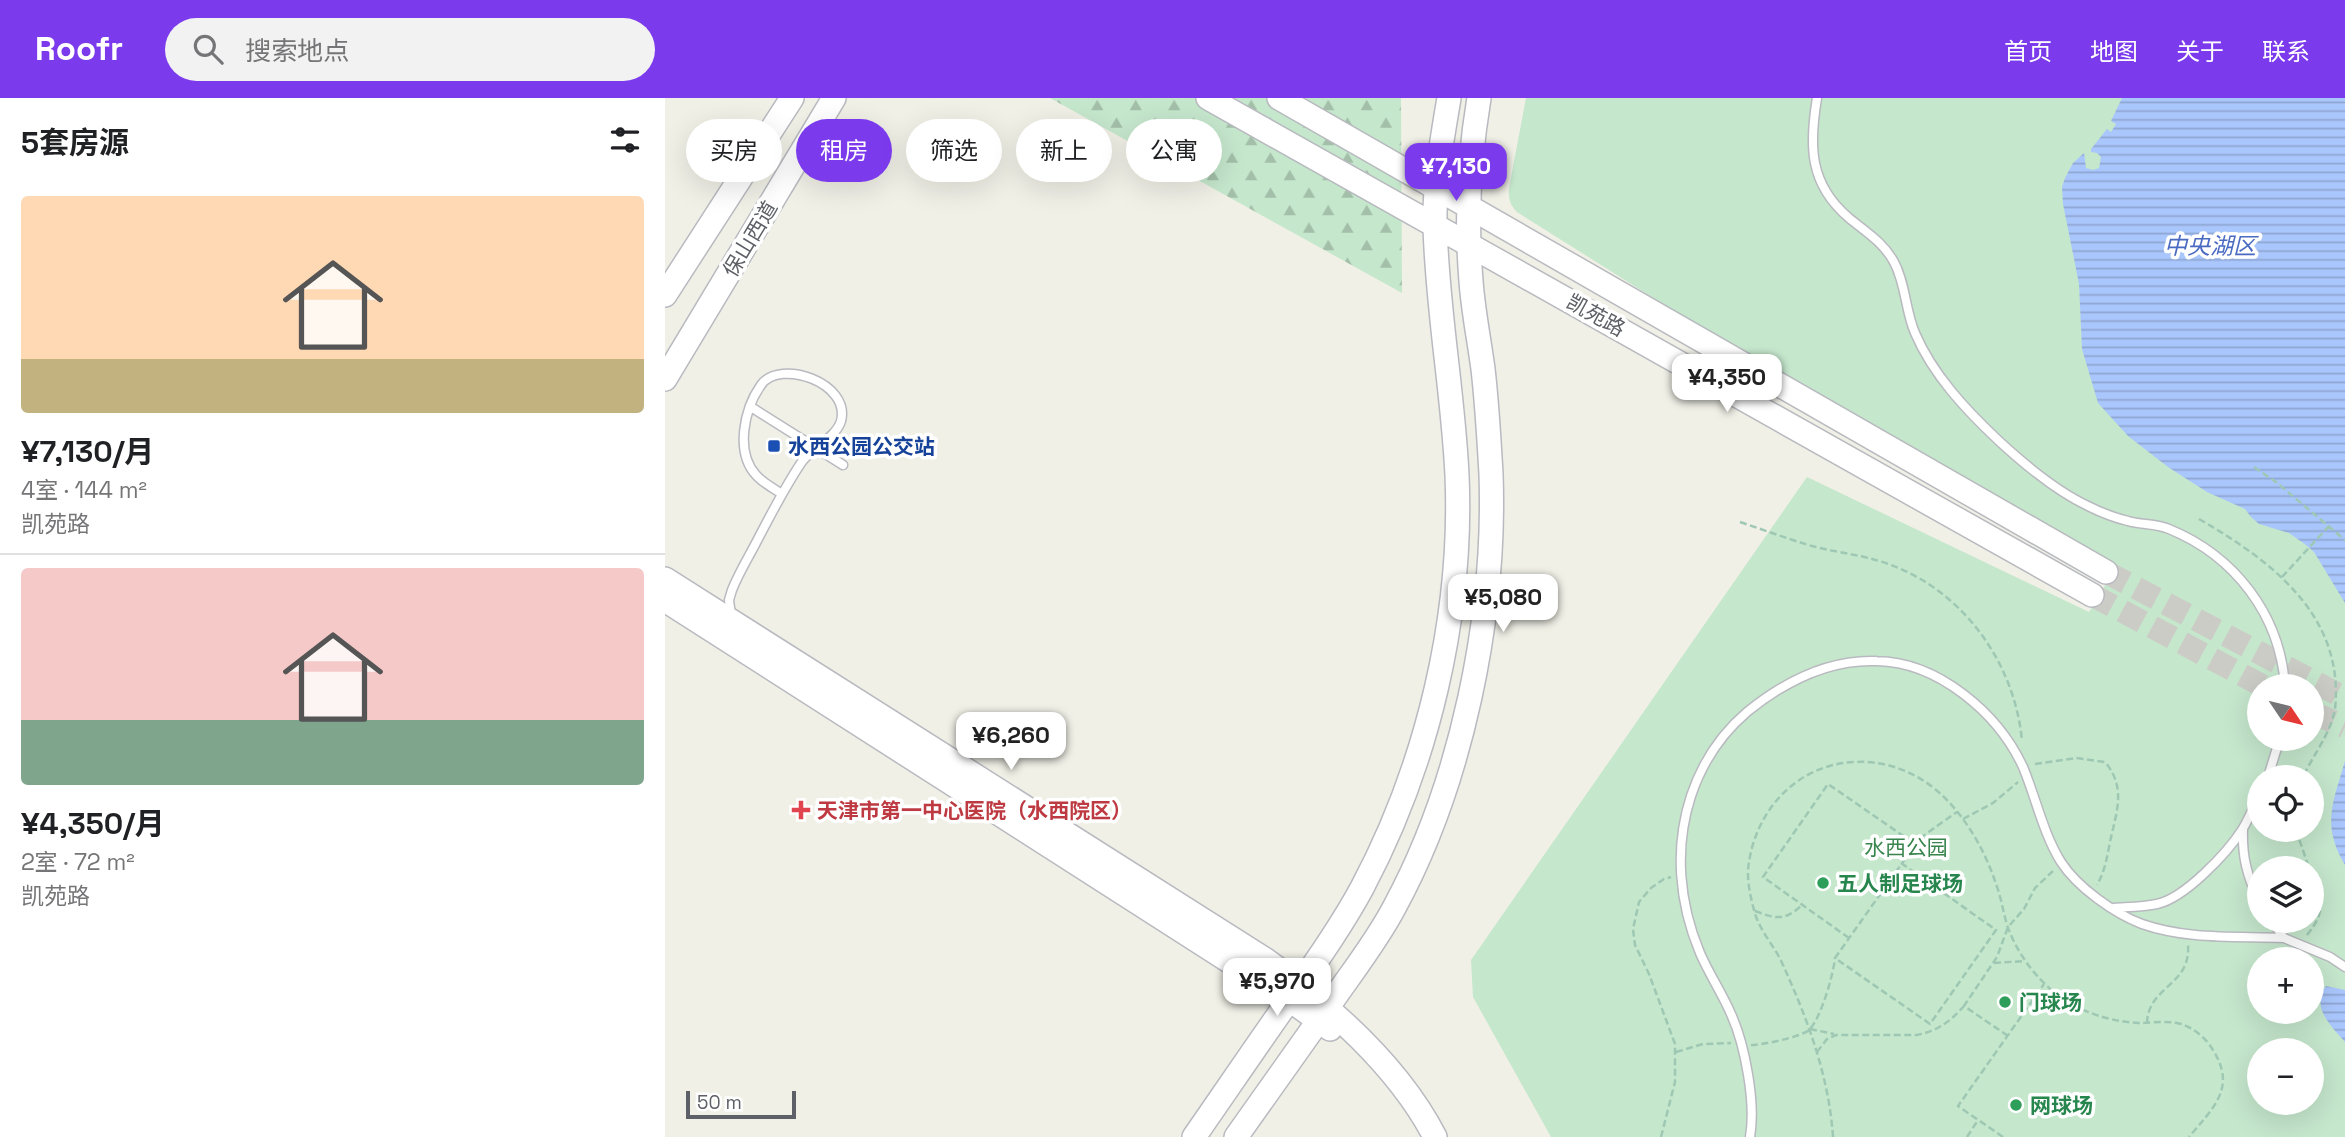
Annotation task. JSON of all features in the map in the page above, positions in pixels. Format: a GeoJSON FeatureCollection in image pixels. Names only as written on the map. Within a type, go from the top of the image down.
{"type":"FeatureCollection","features":[{"type":"Feature","properties":{"kind":"main road","name":"保山西道"},"geometry":{"type":"LineString","coordinates":[[665,295],[792,98]]}},
{"type":"Feature","properties":{"kind":"main road","name":"保山西道"},"geometry":{"type":"LineString","coordinates":[[665,379],[834,98]]}},
{"type":"Feature","properties":{"kind":"main road","name":"凯苑路"},"geometry":{"type":"LineString","coordinates":[[1208,98],[1447,228],[2092,595]]}},
{"type":"Feature","properties":{"kind":"main road","name":"凯苑路"},"geometry":{"type":"LineString","coordinates":[[1279,98],[2106,572]]}},
{"type":"Feature","properties":{"kind":"main road"},"geometry":{"type":"LineString","coordinates":[[1236,1137],[1366,955],[1393,911],[1415,868],[1435,814],[1453,761],[1471,690],[1483,620],[1489,557],[1491,484],[1483,370],[1471,283],[1447,228],[1436,187],[1449,98]]}},
{"type":"Feature","properties":{"kind":"main road"},"geometry":{"type":"LineString","coordinates":[[1194,1137],[1299,991],[1363,887],[1401,800],[1434,694],[1452,600],[1457,476],[1439,286],[1447,228],[1468,205],[1479,98]]}},
{"type":"Feature","properties":{"kind":"main road"},"geometry":{"type":"LineString","coordinates":[[1385,159],[1413,186],[1447,228]]}},
{"type":"Feature","properties":{"kind":"main road"},"geometry":{"type":"LineString","coordinates":[[1382,195],[1405,215],[1423,239],[1439,286]]}},
{"type":"Feature","properties":{"kind":"main road"},"geometry":{"type":"LineString","coordinates":[[665,579],[1263,970]]}},
{"type":"Feature","properties":{"kind":"main road"},"geometry":{"type":"LineString","coordinates":[[665,600],[1299,991],[1387,1068],[1419,1110],[1435,1137]]}},
{"type":"Feature","properties":{"kind":"main road"},"geometry":{"type":"LineString","coordinates":[[1263,970],[1307,956],[1335,933]]}},
{"type":"Feature","properties":{"kind":"main road"},"geometry":{"type":"LineString","coordinates":[[1299,991],[1337,978],[1366,955]]}},
{"type":"Feature","properties":{"kind":"main road"},"geometry":{"type":"LineString","coordinates":[[1323,1014],[1346,1042],[1369,1063],[1424,1137]]}},
{"type":"Feature","properties":{"kind":"lane"},"geometry":{"type":"LineString","coordinates":[[1817,98],[1812,148],[1820,181],[1829,199],[1882,245],[1894,262],[1904,288],[1914,332],[1964,407],[2002,443],[2070,497],[2128,522],[2169,526],[2226,564],[2256,598],[2269,621],[2279,646],[2283,674]]}},
{"type":"Feature","properties":{"kind":"lane"},"geometry":{"type":"LineString","coordinates":[[749,653],[737,638],[732,621],[729,600],[731,590],[803,460],[840,424],[842,403],[836,394],[795,374],[775,375],[764,381],[751,407],[744,440],[748,464],[755,474],[782,494]]}},
{"type":"Feature","properties":{"kind":"lane"},"geometry":{"type":"LineString","coordinates":[[751,407],[843,465]]}},
{"type":"Feature","properties":{"kind":"lane"},"geometry":{"type":"LineString","coordinates":[[1750,1137],[1751,1099],[1741,1044],[1732,1015],[1692,930],[1681,875],[1680,853],[1687,808],[1699,776],[1721,737],[1758,703],[1783,686],[1832,665],[1855,661],[1902,664],[1949,685],[1986,715],[2011,746],[2022,766],[2047,834],[2062,863],[2092,894],[2114,908],[2141,923],[2186,935],[2284,938]]}},
{"type":"Feature","properties":{"kind":"lane"},"geometry":{"type":"LineString","coordinates":[[2114,908],[2158,904],[2172,899],[2206,871],[2243,830],[2247,821]]}},
{"type":"Feature","properties":{"kind":"lane"},"geometry":{"type":"LineString","coordinates":[[2243,830],[2247,872]]}},
{"type":"Feature","properties":{"kind":"lane"},"geometry":{"type":"LineString","coordinates":[[2280,933],[2298,946],[2330,957],[2345,967]]}},
{"type":"Feature","properties":{"kind":"path"},"geometry":{"type":"LineString","coordinates":[[2254,467],[2345,540]]}},
{"type":"Feature","properties":{"kind":"path"},"geometry":{"type":"LineString","coordinates":[[2199,519],[2243,546],[2283,577],[2308,602],[2329,642],[2335,667],[2335,711],[2309,765]]}},
{"type":"Feature","properties":{"kind":"path"},"geometry":{"type":"LineString","coordinates":[[1740,522],[1812,546],[1861,556],[1912,574],[1952,603],[1987,641],[2011,686],[2020,717],[2022,766],[2076,758],[2105,762],[2111,769],[2120,806],[2104,873],[2092,894]]}},
{"type":"Feature","properties":{"kind":"path"},"geometry":{"type":"LineString","coordinates":[[2283,577],[2329,526]]}},
{"type":"Feature","properties":{"kind":"path"},"geometry":{"type":"LineString","coordinates":[[1833,1137],[1825,1075],[1810,1029],[1780,958],[1761,928],[1754,911],[1748,865],[1757,829],[1772,804],[1795,783],[1816,771],[1851,762],[1878,762],[1919,777],[1946,799],[1957,812],[1989,864],[2008,927],[2025,961],[2044,984],[2069,1003],[2108,1018],[2147,1023],[2179,1023],[2202,1036],[2223,1069],[2224,1082],[2220,1096],[2189,1137]]}},
{"type":"Feature","properties":{"kind":"path"},"geometry":{"type":"LineString","coordinates":[[1962,819],[1993,803],[2026,776]]}},
{"type":"Feature","properties":{"kind":"path"},"geometry":{"type":"LineString","coordinates":[[1849,938],[1763,877],[1828,784],[1915,844]]}},
{"type":"Feature","properties":{"kind":"path"},"geometry":{"type":"LineString","coordinates":[[1675,1052],[1703,1044],[1757,1045],[1802,1034],[1810,1029],[1829,988],[1835,958],[1920,838],[1957,812]]}},
{"type":"Feature","properties":{"kind":"path"},"geometry":{"type":"LineString","coordinates":[[1835,958],[1930,1024],[1996,930],[1901,863]]}},
{"type":"Feature","properties":{"kind":"path"},"geometry":{"type":"LineString","coordinates":[[1810,1029],[1836,1035],[1917,1035],[1929,1033],[1949,1022],[1964,1006],[1991,965],[2001,948],[2008,927],[2024,909],[2035,888],[2062,863]]}},
{"type":"Feature","properties":{"kind":"path"},"geometry":{"type":"LineString","coordinates":[[1661,1137],[1675,1082],[1675,1052],[1649,974],[1635,946],[1633,929],[1639,902],[1651,888],[1664,879],[1681,875]]}},
{"type":"Feature","properties":{"kind":"path"},"geometry":{"type":"LineString","coordinates":[[1754,911],[1776,918],[1787,917],[1802,905]]}},
{"type":"Feature","properties":{"kind":"path"},"geometry":{"type":"LineString","coordinates":[[2298,946],[2308,933]]}},
{"type":"Feature","properties":{"kind":"path"},"geometry":{"type":"LineString","coordinates":[[2147,1023],[2147,1012],[2154,1000],[2184,971],[2189,948],[2186,935]]}},
{"type":"Feature","properties":{"kind":"path"},"geometry":{"type":"LineString","coordinates":[[1991,965],[1996,962],[2025,961]]}},
{"type":"Feature","properties":{"kind":"path"},"geometry":{"type":"LineString","coordinates":[[2003,1137],[1958,1106],[2044,984]]}},
{"type":"Feature","properties":{"kind":"path"},"geometry":{"type":"LineString","coordinates":[[1964,1006],[2008,1036]]}},
{"type":"Feature","properties":{"kind":"path"},"geometry":{"type":"LineString","coordinates":[[1817,1052],[1827,1039],[1836,1035]]}},
{"type":"Feature","properties":{"kind":"path"},"geometry":{"type":"LineString","coordinates":[[1966,1137],[1978,1120]]}},
{"type":"Feature","properties":{"kind":"green space"},"geometry":{"type":"Polygon","coordinates":[[[1050,98],[1401,98],[1402,293],[1202,182],[1222,182],[1222,119],[1126,119],[1126,140],[1112,132],[1112,119],[1088,119],[1050,98]]]}},
{"type":"Feature","properties":{"kind":"green space","name":"水西公园"},"geometry":{"type":"Polygon","coordinates":[[[1526,98],[2345,98],[2345,1137],[1551,1137],[1473,997],[1471,960],[1807,477],[2089,612],[2116,567],[1693,323],[1517,212],[1509,195],[1526,98]]]}},
{"type":"Feature","properties":{"kind":"water","name":"中央湖区"},"geometry":{"type":"Polygon","coordinates":[[[2122,98],[2345,98],[2345,603],[2314,552],[2306,545],[2289,533],[2259,524],[2245,509],[2207,492],[2168,467],[2128,436],[2098,403],[2082,349],[2079,284],[2062,187],[2073,163],[2084,153],[2086,168],[2099,168],[2101,157],[2091,152],[2091,149],[2107,129],[2111,132],[2116,124],[2111,121],[2122,98]]]}},
{"type":"Feature","properties":{"kind":"water"},"geometry":{"type":"Polygon","coordinates":[[[2345,761],[2345,865],[2333,837],[2331,813],[2345,761]]]}},
{"type":"Feature","properties":{"kind":"water"},"geometry":{"type":"Polygon","coordinates":[[[2326,986],[2345,990],[2345,1042],[2324,1014],[2326,986]]]}},
{"type":"Feature","properties":{"kind":"tunnel"},"geometry":{"type":"LineString","coordinates":[[2106,572],[2345,698]]}},
{"type":"Feature","properties":{"kind":"tunnel"},"geometry":{"type":"LineString","coordinates":[[2092,595],[2247,677]]}},
{"type":"Feature","properties":{"kind":"tunnel"},"geometry":{"type":"LineString","coordinates":[[2324,717],[2345,727]]}},
{"type":"Feature","properties":{"kind":"place","name":"水西公园公交站"},"geometry":{"type":"Point","coordinates":[774,446]}},
{"type":"Feature","properties":{"kind":"place","name":"天津市第一中心医院（水西院区）"},"geometry":{"type":"Point","coordinates":[801,810]}},
{"type":"Feature","properties":{"kind":"place","name":"五人制足球场"},"geometry":{"type":"Point","coordinates":[1823,883]}},
{"type":"Feature","properties":{"kind":"place","name":"‌门球场‌"},"geometry":{"type":"Point","coordinates":[2005,1002]}},
{"type":"Feature","properties":{"kind":"place","name":"网球场"},"geometry":{"type":"Point","coordinates":[2016,1105]}}]}
